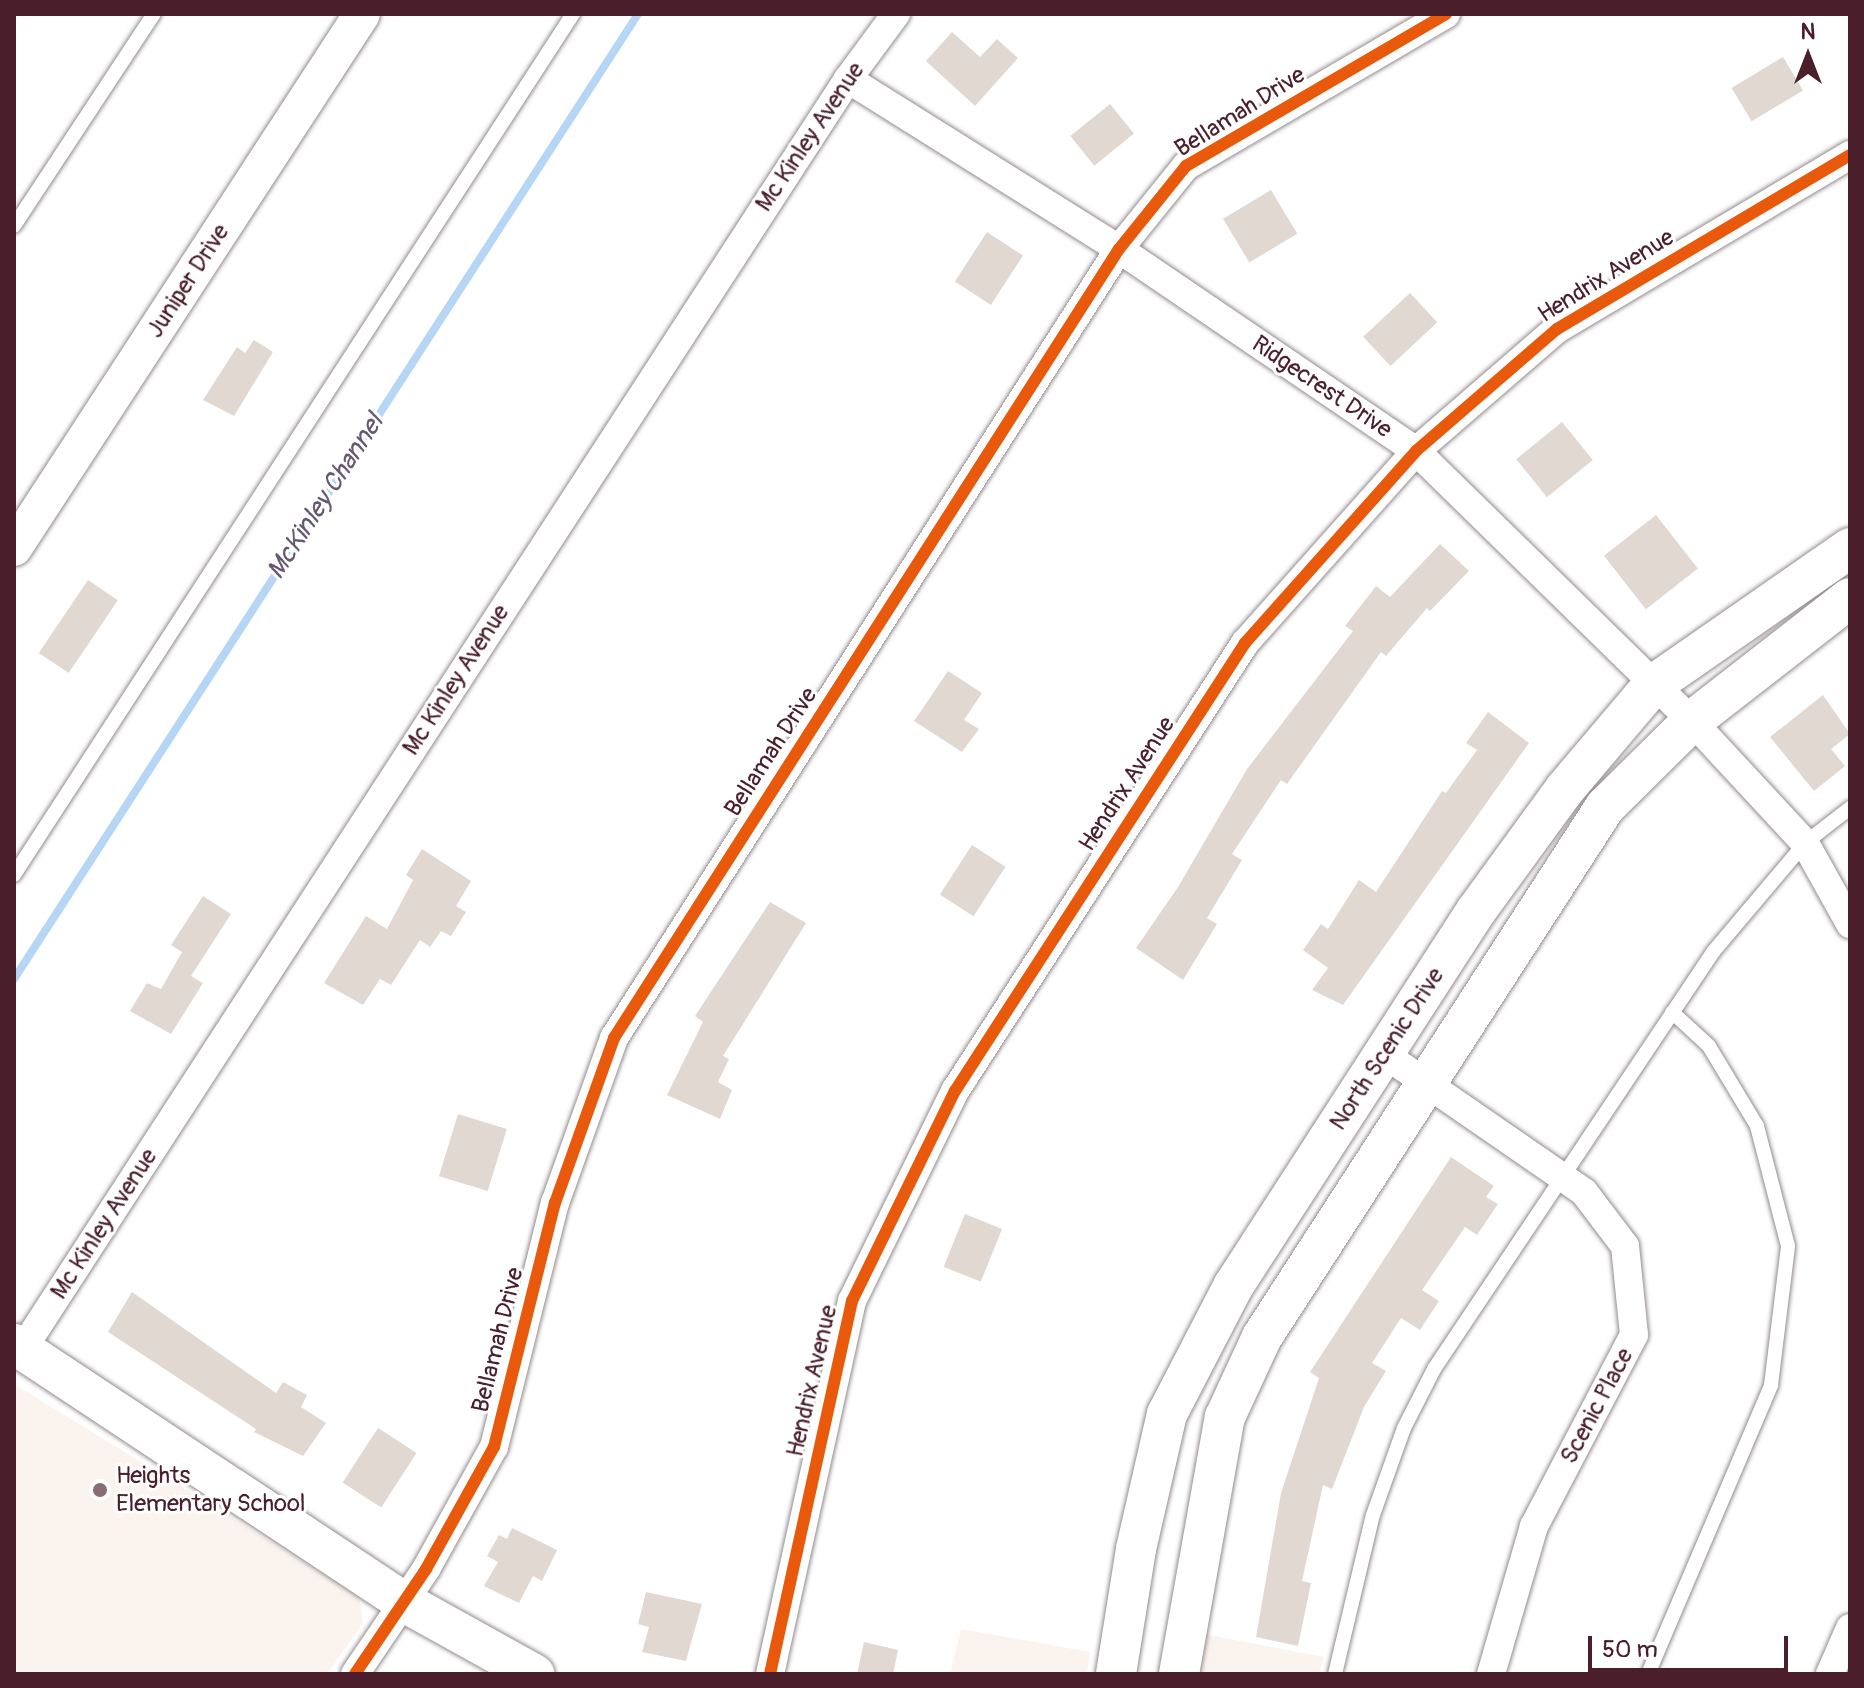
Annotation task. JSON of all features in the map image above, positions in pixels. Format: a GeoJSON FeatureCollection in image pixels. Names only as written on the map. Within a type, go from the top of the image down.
{"type":"FeatureCollection","features":[{"type":"Feature","properties":{"kind":"main road","name":"North Scenic Drive"},"geometry":{"type":"LineString","coordinates":[[1116,1674],[1136,1549],[1167,1414],[1234,1285],[1476,911],[1565,789],[1653,685],[1850,548]]}},
{"type":"Feature","properties":{"kind":"main road"},"geometry":{"type":"LineString","coordinates":[[1179,1674],[1225,1417],[1262,1337],[1605,807],[1692,721],[1850,598]]}},
{"type":"Feature","properties":{"kind":"main road"},"geometry":{"type":"LineString","coordinates":[[18,1347],[404,1602],[534,1674]]}},
{"type":"Feature","properties":{"kind":"street","name":"Juniper Drive"},"geometry":{"type":"LineString","coordinates":[[14,548],[362,14]]}},
{"type":"Feature","properties":{"kind":"street","name":"Mc Kinley Avenue"},"geometry":{"type":"LineString","coordinates":[[18,1347],[848,79],[896,14]]}},
{"type":"Feature","properties":{"kind":"street","name":"Bellamah Drive"},"geometry":{"type":"LineString","coordinates":[[355,1674],[404,1602],[494,1447],[555,1203],[614,1038],[1119,249],[1186,166],[1446,14]]}},
{"type":"Feature","properties":{"kind":"street","name":"Ridgecrest Drive"},"geometry":{"type":"LineString","coordinates":[[848,79],[1119,249],[1416,451],[1692,721],[1805,843],[1850,924]]}},
{"type":"Feature","properties":{"kind":"street","name":"Hendrix Avenue"},"geometry":{"type":"LineString","coordinates":[[770,1674],[852,1301],[955,1091],[1245,643],[1416,451],[1557,329],[1850,155]]}},
{"type":"Feature","properties":{"kind":"street","name":"Scenic Place"},"geometry":{"type":"LineString","coordinates":[[1384,1054],[1584,1192],[1625,1246],[1634,1335],[1534,1526],[1491,1674]]}},
{"type":"Feature","properties":{"kind":"street"},"geometry":{"type":"LineString","coordinates":[[1830,1674],[1850,1628]]}},
{"type":"Feature","properties":{"kind":"lane"},"geometry":{"type":"LineString","coordinates":[[14,226],[154,14]]}},
{"type":"Feature","properties":{"kind":"lane"},"geometry":{"type":"LineString","coordinates":[[14,875],[573,14]]}},
{"type":"Feature","properties":{"kind":"lane"},"geometry":{"type":"LineString","coordinates":[[1335,1674],[1373,1515],[1404,1428],[1434,1369],[1560,1176],[1713,952],[1805,843],[1850,808]]}},
{"type":"Feature","properties":{"kind":"lane"},"geometry":{"type":"LineString","coordinates":[[1648,1674],[1771,1385],[1788,1246],[1757,1126],[1709,1046],[1672,1012]]}},
{"type":"Feature","properties":{"kind":"shaded area","name":"Heights Elementary School"},"geometry":{"type":"Polygon","coordinates":[[[14,1384],[359,1596],[363,1623],[327,1674],[14,1674],[14,1384]]]}},
{"type":"Feature","properties":{"kind":"shaded area"},"geometry":{"type":"Polygon","coordinates":[[[961,1629],[1090,1652],[1087,1674],[950,1674],[961,1629]]]}},
{"type":"Feature","properties":{"kind":"shaded area"},"geometry":{"type":"Polygon","coordinates":[[[1203,1634],[1324,1657],[1319,1674],[1199,1674],[1203,1634]]]}},
{"type":"Feature","properties":{"kind":"building"},"geometry":{"type":"Polygon","coordinates":[[[952,32],[980,57],[997,39],[1018,58],[975,106],[926,61],[952,32]]]}},
{"type":"Feature","properties":{"kind":"building"},"geometry":{"type":"Polygon","coordinates":[[[1783,57],[1803,90],[1752,121],[1732,88],[1783,57]]]}},
{"type":"Feature","properties":{"kind":"building"},"geometry":{"type":"Polygon","coordinates":[[[1110,104],[1134,134],[1094,166],[1070,136],[1110,104]]]}},
{"type":"Feature","properties":{"kind":"building"},"geometry":{"type":"Polygon","coordinates":[[[1271,190],[1297,234],[1249,263],[1223,219],[1271,190]]]}},
{"type":"Feature","properties":{"kind":"building"},"geometry":{"type":"Polygon","coordinates":[[[987,232],[1023,255],[991,305],[955,281],[987,232]]]}},
{"type":"Feature","properties":{"kind":"building"},"geometry":{"type":"Polygon","coordinates":[[[1410,293],[1437,322],[1390,366],[1363,337],[1410,293]]]}},
{"type":"Feature","properties":{"kind":"building"},"geometry":{"type":"Polygon","coordinates":[[[254,340],[273,352],[234,416],[203,400],[237,347],[245,353],[254,340]]]}},
{"type":"Feature","properties":{"kind":"building"},"geometry":{"type":"Polygon","coordinates":[[[1562,422],[1593,460],[1547,497],[1516,459],[1562,422]]]}},
{"type":"Feature","properties":{"kind":"building"},"geometry":{"type":"Polygon","coordinates":[[[1656,515],[1698,569],[1646,609],[1604,556],[1656,515]]]}},
{"type":"Feature","properties":{"kind":"building"},"geometry":{"type":"Polygon","coordinates":[[[1440,544],[1469,571],[1430,611],[1427,608],[1386,656],[1381,652],[1287,784],[1281,780],[1232,854],[1242,860],[1207,918],[1217,924],[1183,980],[1136,948],[1178,887],[1247,769],[1353,631],[1345,626],[1376,586],[1390,597],[1440,544]]]}},
{"type":"Feature","properties":{"kind":"building"},"geometry":{"type":"Polygon","coordinates":[[[88,580],[118,600],[69,673],[39,653],[88,580]]]}},
{"type":"Feature","properties":{"kind":"building"},"geometry":{"type":"Polygon","coordinates":[[[948,671],[982,693],[964,720],[979,729],[962,752],[914,721],[948,671]]]}},
{"type":"Feature","properties":{"kind":"building"},"geometry":{"type":"Polygon","coordinates":[[[1823,695],[1850,734],[1831,749],[1845,766],[1814,791],[1770,737],[1823,695]]]}},
{"type":"Feature","properties":{"kind":"building"},"geometry":{"type":"Polygon","coordinates":[[[1488,712],[1529,743],[1343,1005],[1312,990],[1328,968],[1303,950],[1321,924],[1328,929],[1359,880],[1376,892],[1442,791],[1446,793],[1477,750],[1466,743],[1488,712]]]}},
{"type":"Feature","properties":{"kind":"building"},"geometry":{"type":"Polygon","coordinates":[[[972,845],[1006,867],[973,916],[940,894],[972,845]]]}},
{"type":"Feature","properties":{"kind":"building"},"geometry":{"type":"Polygon","coordinates":[[[422,849],[471,881],[456,906],[466,912],[451,936],[441,931],[430,947],[420,940],[391,985],[380,979],[363,1005],[324,983],[366,916],[387,929],[413,880],[406,875],[422,849]]]}},
{"type":"Feature","properties":{"kind":"building"},"geometry":{"type":"Polygon","coordinates":[[[203,896],[231,914],[191,976],[203,983],[171,1034],[130,1011],[147,983],[161,989],[182,952],[171,945],[203,896]]]}},
{"type":"Feature","properties":{"kind":"building"},"geometry":{"type":"Polygon","coordinates":[[[770,902],[806,923],[723,1056],[729,1059],[718,1082],[732,1090],[720,1119],[667,1095],[703,1022],[695,1016],[770,902]]]}},
{"type":"Feature","properties":{"kind":"building"},"geometry":{"type":"Polygon","coordinates":[[[458,1114],[507,1129],[488,1191],[439,1176],[458,1114]]]}},
{"type":"Feature","properties":{"kind":"building"},"geometry":{"type":"Polygon","coordinates":[[[1451,1157],[1494,1186],[1486,1197],[1498,1204],[1477,1235],[1465,1227],[1422,1290],[1439,1301],[1420,1330],[1401,1318],[1372,1363],[1386,1371],[1364,1407],[1332,1489],[1323,1485],[1302,1581],[1311,1583],[1298,1646],[1256,1637],[1281,1493],[1319,1378],[1310,1372],[1451,1157]]]}},
{"type":"Feature","properties":{"kind":"building"},"geometry":{"type":"Polygon","coordinates":[[[965,1214],[1002,1229],[981,1282],[944,1267],[965,1214]]]}},
{"type":"Feature","properties":{"kind":"building"},"geometry":{"type":"Polygon","coordinates":[[[132,1292],[276,1393],[283,1382],[307,1395],[301,1407],[326,1423],[303,1456],[254,1432],[256,1429],[108,1332],[132,1292]]]}},
{"type":"Feature","properties":{"kind":"building"},"geometry":{"type":"Polygon","coordinates":[[[378,1428],[417,1453],[381,1508],[343,1483],[378,1428]]]}},
{"type":"Feature","properties":{"kind":"building"},"geometry":{"type":"Polygon","coordinates":[[[512,1528],[557,1550],[542,1581],[533,1576],[519,1603],[484,1586],[498,1562],[487,1556],[499,1535],[507,1539],[512,1528]]]}},
{"type":"Feature","properties":{"kind":"building"},"geometry":{"type":"Polygon","coordinates":[[[646,1592],[702,1604],[686,1661],[642,1652],[649,1627],[638,1624],[646,1592]]]}},
{"type":"Feature","properties":{"kind":"building"},"geometry":{"type":"Polygon","coordinates":[[[864,1642],[898,1650],[893,1674],[857,1674],[864,1642]]]}},
{"type":"Feature","properties":{"kind":"waterway","name":"McKinley Channel"},"geometry":{"type":"LineString","coordinates":[[14,979],[638,14]]}},
{"type":"Feature","properties":{"kind":"cycle path"},"geometry":{"type":"LineString","coordinates":[[355,1674],[426,1569],[494,1447],[555,1203],[614,1038],[1119,249],[1186,166],[1446,14]]}},
{"type":"Feature","properties":{"kind":"cycle path"},"geometry":{"type":"LineString","coordinates":[[770,1674],[852,1301],[955,1091],[1245,643],[1416,451],[1557,329],[1850,155]]}},
{"type":"Feature","properties":{"kind":"place","name":"Heights Elementary School"},"geometry":{"type":"Point","coordinates":[100,1490]}}]}
